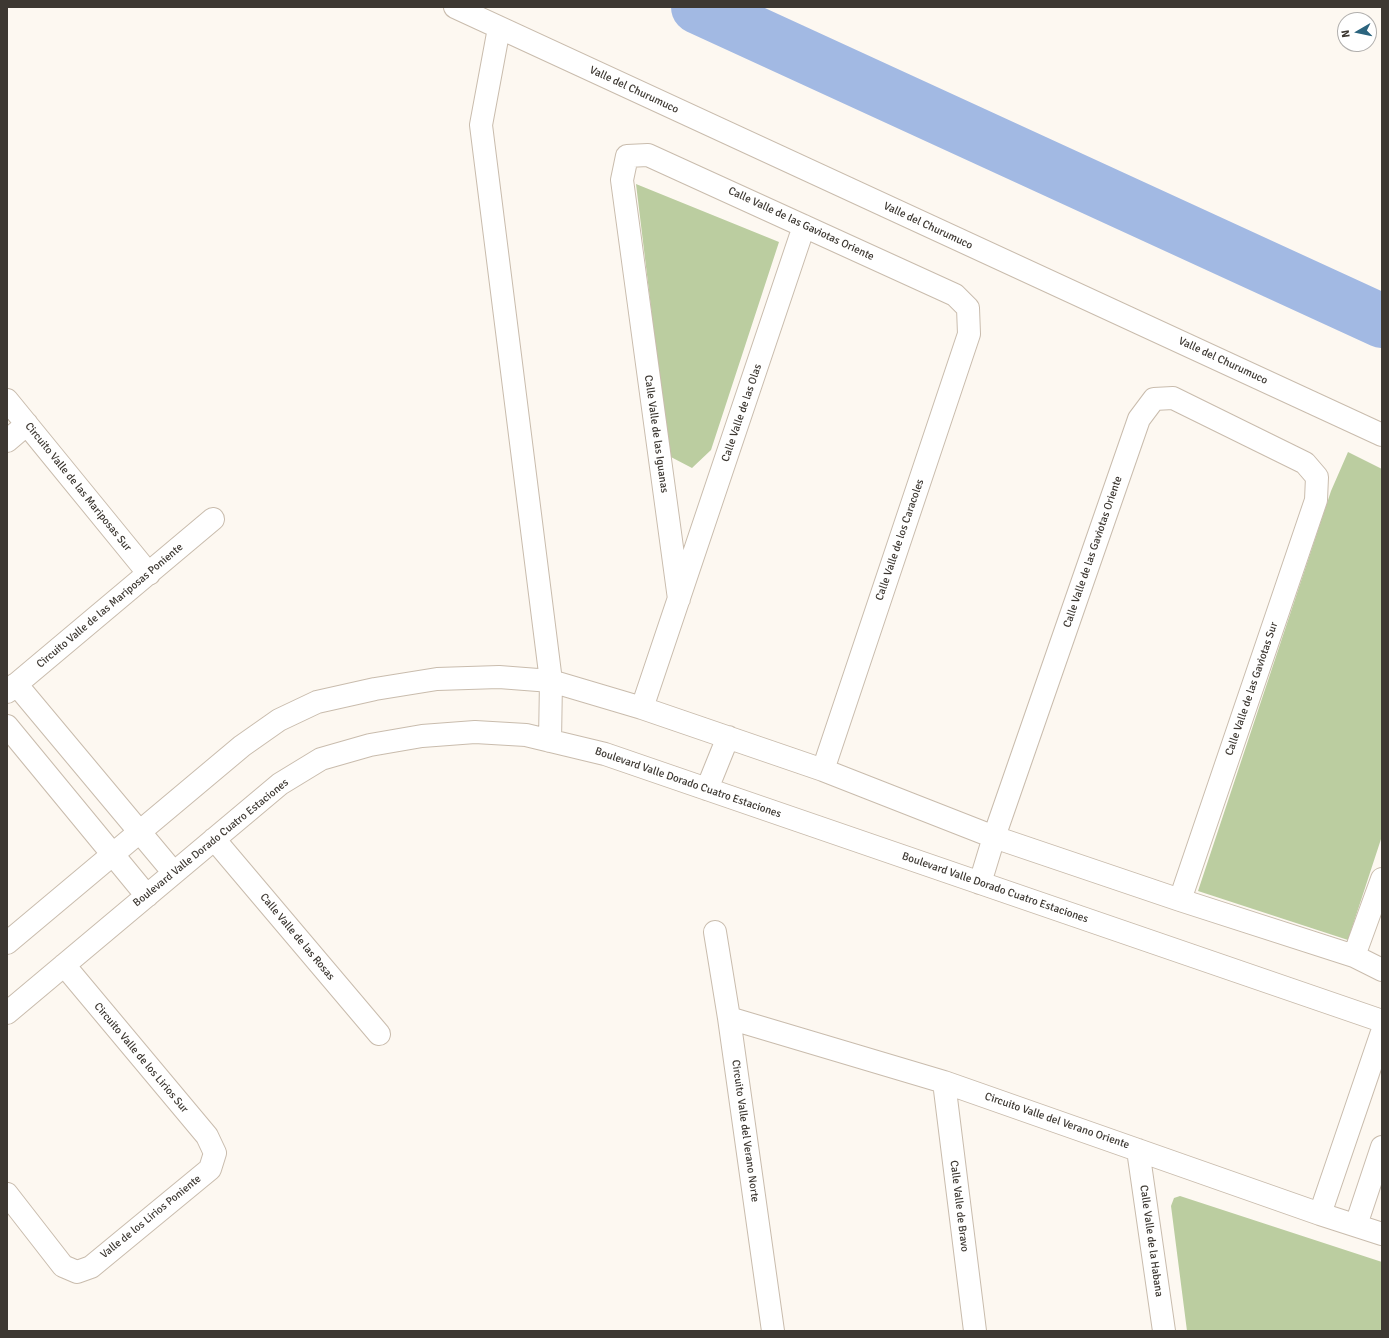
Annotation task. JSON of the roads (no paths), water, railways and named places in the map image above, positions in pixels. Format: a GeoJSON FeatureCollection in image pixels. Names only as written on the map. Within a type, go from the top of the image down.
{"type":"FeatureCollection","features":[{"type":"Feature","properties":{"kind":"street","name":"Valle del Churumuco"},"geometry":{"type":"LineString","coordinates":[[455,7],[1382,435]]}},
{"type":"Feature","properties":{"kind":"street"},"geometry":{"type":"LineString","coordinates":[[499,28],[481,126],[551,681],[550,741]]}},
{"type":"Feature","properties":{"kind":"street","name":"Calle Valle de las Gaviotas Oriente"},"geometry":{"type":"LineString","coordinates":[[627,156],[648,155],[955,295],[968,308]]}},
{"type":"Feature","properties":{"kind":"street","name":"Calle Valle de las Iguanas"},"geometry":{"type":"LineString","coordinates":[[627,156],[622,180],[679,599],[642,708]]}},
{"type":"Feature","properties":{"kind":"street","name":"Calle Valle de las Olas"},"geometry":{"type":"LineString","coordinates":[[679,599],[804,226]]}},
{"type":"Feature","properties":{"kind":"street","name":"Calle Valle de los Caracoles"},"geometry":{"type":"LineString","coordinates":[[823,770],[969,334],[968,308]]}},
{"type":"Feature","properties":{"kind":"street","name":"Calle Valle de las Gaviotas Oriente"},"geometry":{"type":"LineString","coordinates":[[980,883],[994,837],[1139,419],[1154,399],[1173,398],[1305,463],[1317,477]]}},
{"type":"Feature","properties":{"kind":"street","name":"Circuito Valle de las Mariposas Sur"},"geometry":{"type":"LineString","coordinates":[[7,400],[149,574]]}},
{"type":"Feature","properties":{"kind":"street"},"geometry":{"type":"LineString","coordinates":[[7,441],[27,424]]}},
{"type":"Feature","properties":{"kind":"street","name":"Calle Valle de las Gaviotas Sur"},"geometry":{"type":"LineString","coordinates":[[1180,900],[1316,500],[1317,477]]}},
{"type":"Feature","properties":{"kind":"street","name":"Circuito Valle de las Mariposas Poniente"},"geometry":{"type":"LineString","coordinates":[[12,688],[213,519]]}},
{"type":"Feature","properties":{"kind":"street"},"geometry":{"type":"LineString","coordinates":[[7,944],[242,746],[279,720],[317,702],[374,689],[437,679],[499,677],[551,681],[642,708],[823,770],[994,837],[1180,900],[1354,956],[1382,970]]}},
{"type":"Feature","properties":{"kind":"street"},"geometry":{"type":"LineString","coordinates":[[12,688],[174,873]]}},
{"type":"Feature","properties":{"kind":"street"},"geometry":{"type":"LineString","coordinates":[[7,726],[147,896]]}},
{"type":"Feature","properties":{"kind":"street","name":"Boulevard Valle Dorado Cuatro Estaciones"},"geometry":{"type":"LineString","coordinates":[[7,1013],[280,784],[321,759],[370,746],[422,736],[475,732],[526,735],[605,754],[1382,1021]]}},
{"type":"Feature","properties":{"kind":"street"},"geometry":{"type":"LineString","coordinates":[[707,789],[728,737]]}},
{"type":"Feature","properties":{"kind":"street","name":"Calle Valle de las Rosas"},"geometry":{"type":"LineString","coordinates":[[214,839],[379,1034]]}},
{"type":"Feature","properties":{"kind":"street"},"geometry":{"type":"LineString","coordinates":[[1354,956],[1382,879]]}},
{"type":"Feature","properties":{"kind":"street","name":"Circuito Valle del Verano Norte"},"geometry":{"type":"LineString","coordinates":[[716,932],[773,1331]]}},
{"type":"Feature","properties":{"kind":"street","name":"Circuito Valle de los Lirios Sur"},"geometry":{"type":"LineString","coordinates":[[64,965],[207,1136],[215,1153]]}},
{"type":"Feature","properties":{"kind":"street","name":"Circuito Valle del Verano Oriente"},"geometry":{"type":"LineString","coordinates":[[729,1018],[944,1082],[1320,1214],[1382,1234]]}},
{"type":"Feature","properties":{"kind":"street"},"geometry":{"type":"LineString","coordinates":[[1320,1214],[1382,1032]]}},
{"type":"Feature","properties":{"kind":"street","name":"Calle Valle de Bravo"},"geometry":{"type":"LineString","coordinates":[[944,1082],[976,1331]]}},
{"type":"Feature","properties":{"kind":"street"},"geometry":{"type":"LineString","coordinates":[[1356,1225],[1382,1147]]}},
{"type":"Feature","properties":{"kind":"street","name":"Calle Valle de la Habana"},"geometry":{"type":"LineString","coordinates":[[1138,1150],[1164,1331]]}},
{"type":"Feature","properties":{"kind":"street","name":"Valle de los Lirios Poniente"},"geometry":{"type":"LineString","coordinates":[[7,1194],[63,1266],[77,1272],[91,1267],[210,1169],[215,1153]]}},
{"type":"Feature","properties":{"kind":"waterway"},"geometry":{"type":"LineString","coordinates":[[698,7],[1382,321]]}}]}
